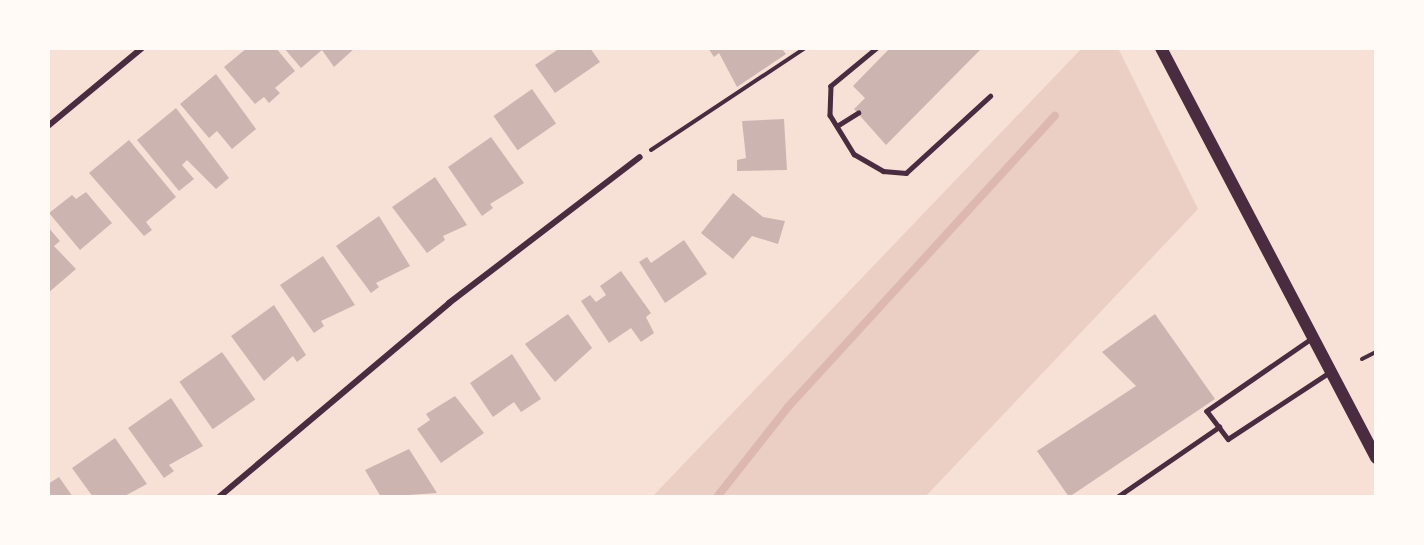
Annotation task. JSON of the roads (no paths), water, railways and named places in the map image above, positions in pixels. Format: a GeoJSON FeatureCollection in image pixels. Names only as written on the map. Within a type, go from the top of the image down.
{"type":"FeatureCollection","features":[{"type":"Feature","properties":{"kind":"main road"},"geometry":{"type":"LineString","coordinates":[[1161,48],[1376,458]]}},
{"type":"Feature","properties":{"kind":"street"},"geometry":{"type":"LineString","coordinates":[[48,126],[141,48]]}},
{"type":"Feature","properties":{"kind":"street"},"geometry":{"type":"LineString","coordinates":[[219,497],[449,303],[640,157]]}},
{"type":"Feature","properties":{"kind":"lane"},"geometry":{"type":"LineString","coordinates":[[878,48],[831,86],[830,115],[854,154],[883,171],[906,173],[990,96]]}},
{"type":"Feature","properties":{"kind":"lane"},"geometry":{"type":"LineString","coordinates":[[837,126],[858,113]]}},
{"type":"Feature","properties":{"kind":"lane"},"geometry":{"type":"LineString","coordinates":[[1313,338],[1207,411],[1228,439],[1330,371]]}},
{"type":"Feature","properties":{"kind":"lane"},"geometry":{"type":"LineString","coordinates":[[1117,497],[1219,427]]}},
{"type":"Feature","properties":{"kind":"waterway"},"geometry":{"type":"LineString","coordinates":[[717,497],[788,407],[1055,116]]}}]}
